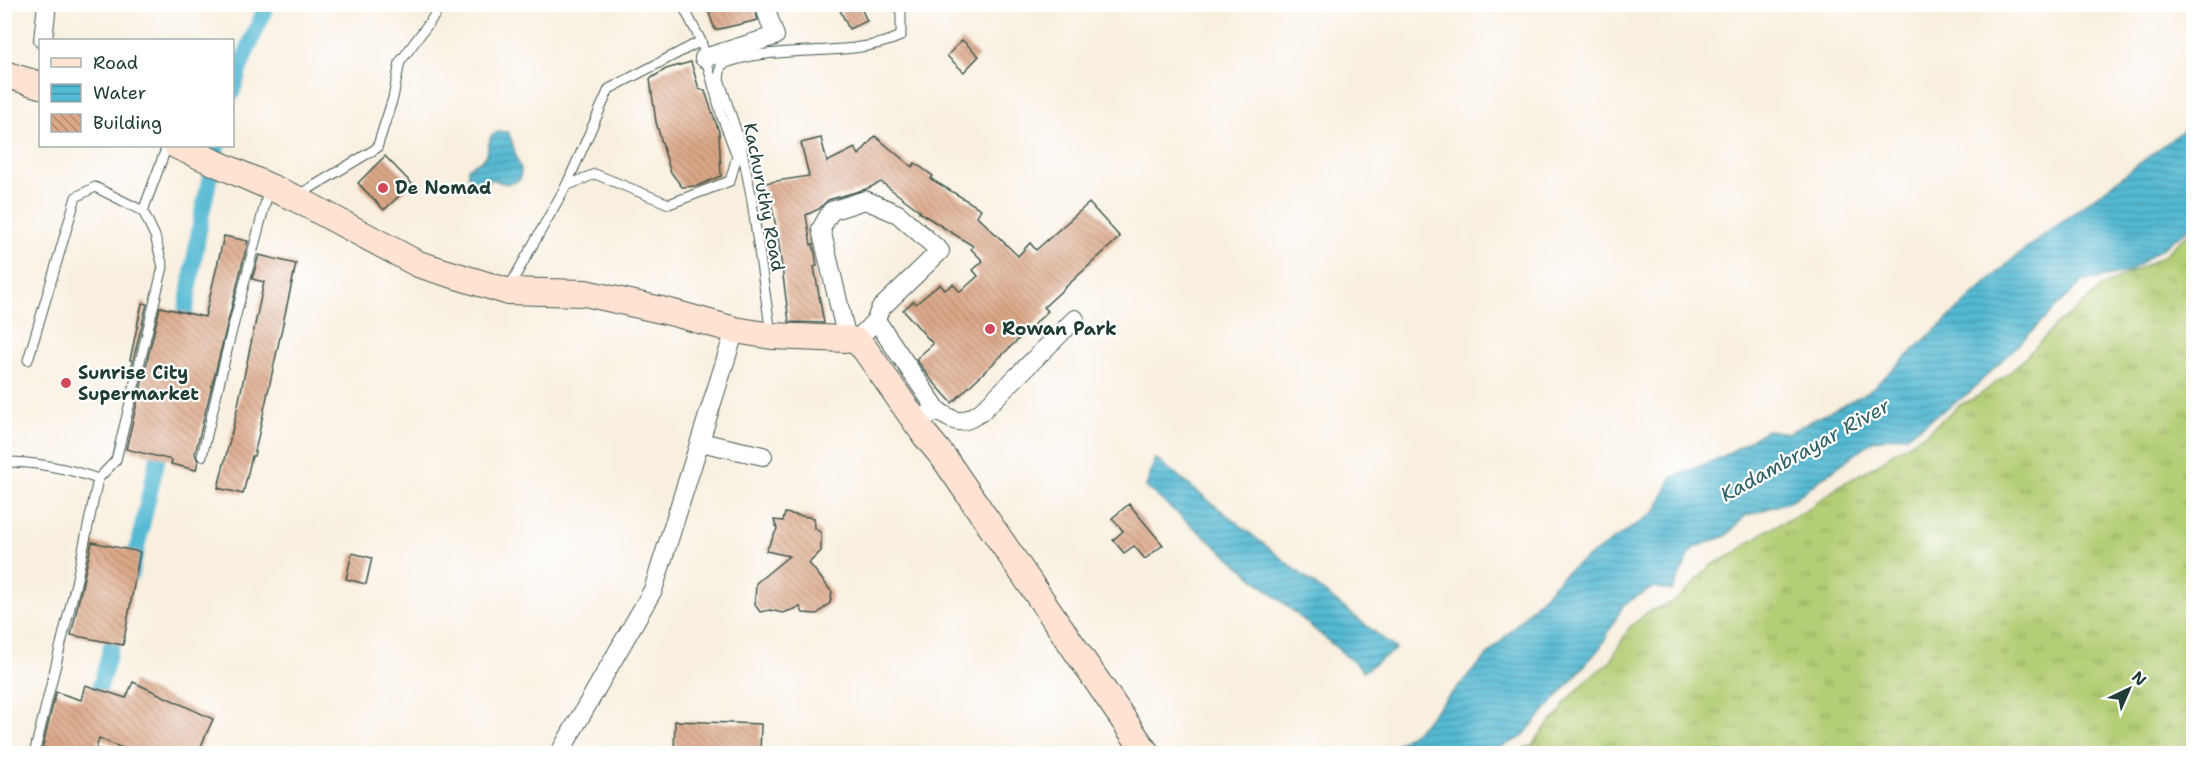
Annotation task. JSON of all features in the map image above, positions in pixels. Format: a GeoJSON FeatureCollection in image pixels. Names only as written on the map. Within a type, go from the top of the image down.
{"type":"FeatureCollection","features":[{"type":"Feature","properties":{"kind":"main road"},"geometry":{"type":"LineString","coordinates":[[4,74],[39,79]]}},
{"type":"Feature","properties":{"kind":"main road"},"geometry":{"type":"LineString","coordinates":[[179,147],[295,198],[418,264],[506,291],[585,293],[670,312],[735,330],[772,336],[851,340],[864,348],[926,416],[944,458],[1147,753]]}},
{"type":"Feature","properties":{"kind":"street"},"geometry":{"type":"LineString","coordinates":[[43,39],[47,4]]}},
{"type":"Feature","properties":{"kind":"street"},"geometry":{"type":"LineString","coordinates":[[702,50],[775,36],[764,4]]}},
{"type":"Feature","properties":{"kind":"street"},"geometry":{"type":"LineString","coordinates":[[865,200],[898,214],[940,250],[880,309],[876,320],[851,340],[821,229],[831,211],[865,200]]}},
{"type":"Feature","properties":{"kind":"street"},"geometry":{"type":"LineString","coordinates":[[876,320],[926,416],[965,422],[981,412],[1075,320]]}},
{"type":"Feature","properties":{"kind":"street"},"geometry":{"type":"LineString","coordinates":[[559,753],[653,590],[735,330]]}},
{"type":"Feature","properties":{"kind":"street"},"geometry":{"type":"LineString","coordinates":[[700,442],[763,456]]}},
{"type":"Feature","properties":{"kind":"lane"},"geometry":{"type":"LineString","coordinates":[[295,198],[377,148],[393,98],[400,62],[443,4]]}},
{"type":"Feature","properties":{"kind":"lane"},"geometry":{"type":"LineString","coordinates":[[566,186],[595,174],[669,204],[730,182],[737,156],[722,117],[702,50],[682,4]]}},
{"type":"Feature","properties":{"kind":"lane","name":"Kachuruthy Road"},"geometry":{"type":"LineString","coordinates":[[772,336],[749,185],[741,145],[719,79],[721,65],[736,59],[861,48],[889,42],[901,36],[901,13],[897,4]]}},
{"type":"Feature","properties":{"kind":"lane"},"geometry":{"type":"LineString","coordinates":[[506,291],[566,186],[609,89],[702,50]]}},
{"type":"Feature","properties":{"kind":"lane"},"geometry":{"type":"LineString","coordinates":[[143,211],[167,147]]}},
{"type":"Feature","properties":{"kind":"lane"},"geometry":{"type":"LineString","coordinates":[[28,360],[76,197],[95,187],[143,211],[155,236],[163,267],[116,460],[98,479],[73,594],[34,753]]}},
{"type":"Feature","properties":{"kind":"lane"},"geometry":{"type":"LineString","coordinates":[[202,456],[270,187]]}},
{"type":"Feature","properties":{"kind":"lane"},"geometry":{"type":"LineString","coordinates":[[4,462],[33,462],[69,468],[98,479]]}},
{"type":"Feature","properties":{"kind":"green space"},"geometry":{"type":"Polygon","coordinates":[[[2193,229],[2193,753],[1515,753],[1532,745],[1550,722],[1560,714],[1564,704],[1590,677],[1610,662],[1629,628],[1648,612],[1673,602],[1688,590],[1711,565],[1732,555],[1766,531],[1802,513],[1841,485],[1925,434],[1958,406],[1977,397],[2015,368],[2058,323],[2080,307],[2101,287],[2162,257],[2193,229]]]}},
{"type":"Feature","properties":{"kind":"water","name":"Kadambrayar River"},"geometry":{"type":"Polygon","coordinates":[[[2193,124],[2193,226],[2128,272],[2082,282],[1970,392],[1908,435],[1874,440],[1791,501],[1745,516],[1726,536],[1693,548],[1672,591],[1654,587],[1624,604],[1600,648],[1521,738],[1487,753],[1387,753],[1416,731],[1566,572],[1656,511],[1671,478],[1722,457],[1767,430],[1788,433],[1868,392],[2014,258],[2193,124]]]}},
{"type":"Feature","properties":{"kind":"water"},"geometry":{"type":"Polygon","coordinates":[[[498,132],[508,132],[521,169],[520,179],[506,184],[493,179],[481,186],[470,180],[468,168],[485,158],[491,136],[498,132]]]}},
{"type":"Feature","properties":{"kind":"water"},"geometry":{"type":"Polygon","coordinates":[[[1155,458],[1396,649],[1364,671],[1146,487],[1155,458]]]}},
{"type":"Feature","properties":{"kind":"building"},"geometry":{"type":"Polygon","coordinates":[[[706,4],[753,4],[758,20],[715,30],[706,4]]]}},
{"type":"Feature","properties":{"kind":"building"},"geometry":{"type":"Polygon","coordinates":[[[837,4],[859,4],[867,21],[849,29],[837,4]]]}},
{"type":"Feature","properties":{"kind":"building"},"geometry":{"type":"Polygon","coordinates":[[[962,40],[979,56],[964,72],[947,56],[962,40]]]}},
{"type":"Feature","properties":{"kind":"building"},"geometry":{"type":"Polygon","coordinates":[[[691,62],[699,89],[705,91],[719,132],[721,176],[697,186],[682,187],[670,171],[656,122],[650,79],[666,69],[691,62]]]}},
{"type":"Feature","properties":{"kind":"building"},"geometry":{"type":"Polygon","coordinates":[[[875,136],[912,167],[915,163],[933,176],[931,179],[981,209],[977,216],[1018,256],[1030,243],[1036,250],[1089,203],[1120,237],[1044,307],[1048,311],[952,403],[916,359],[933,344],[903,310],[914,301],[916,304],[940,284],[945,290],[953,284],[960,292],[978,276],[973,270],[983,261],[971,249],[973,246],[919,212],[881,182],[866,189],[828,200],[819,209],[806,215],[817,266],[814,267],[824,323],[789,322],[778,237],[772,207],[768,207],[764,183],[809,176],[801,143],[821,138],[827,162],[855,148],[859,155],[875,136]]]}},
{"type":"Feature","properties":{"kind":"building"},"geometry":{"type":"Polygon","coordinates":[[[385,156],[412,184],[384,210],[358,183],[385,156]]]}},
{"type":"Feature","properties":{"kind":"building"},"geometry":{"type":"Polygon","coordinates":[[[224,236],[248,241],[195,454],[198,461],[196,470],[171,464],[172,460],[126,449],[160,307],[205,317],[224,236]]]}},
{"type":"Feature","properties":{"kind":"building"},"geometry":{"type":"Polygon","coordinates":[[[259,255],[296,264],[254,456],[252,456],[243,494],[218,488],[264,282],[252,279],[259,255]]]}},
{"type":"Feature","properties":{"kind":"building"},"geometry":{"type":"Polygon","coordinates":[[[142,303],[147,304],[133,361],[130,360],[142,303]]]}},
{"type":"Feature","properties":{"kind":"building"},"geometry":{"type":"Polygon","coordinates":[[[1129,504],[1163,545],[1145,559],[1134,546],[1124,553],[1113,540],[1123,531],[1112,518],[1129,504]]]}},
{"type":"Feature","properties":{"kind":"building"},"geometry":{"type":"Polygon","coordinates":[[[785,513],[814,518],[815,528],[821,533],[821,551],[809,563],[832,592],[830,603],[817,614],[803,613],[800,607],[783,613],[770,610],[760,612],[755,605],[756,583],[789,556],[766,551],[777,529],[774,520],[783,521],[785,513]]]}},
{"type":"Feature","properties":{"kind":"building"},"geometry":{"type":"Polygon","coordinates":[[[92,542],[140,552],[123,645],[71,635],[92,542]]]}},
{"type":"Feature","properties":{"kind":"building"},"geometry":{"type":"Polygon","coordinates":[[[352,553],[372,558],[366,584],[346,579],[352,553]]]}},
{"type":"Feature","properties":{"kind":"building"},"geometry":{"type":"Polygon","coordinates":[[[133,682],[213,719],[198,753],[133,753],[99,738],[95,753],[41,753],[56,692],[81,700],[85,685],[126,698],[133,682]]]}},
{"type":"Feature","properties":{"kind":"building"},"geometry":{"type":"Polygon","coordinates":[[[675,721],[761,724],[760,753],[674,753],[675,721]]]}},
{"type":"Feature","properties":{"kind":"waterway"},"geometry":{"type":"LineString","coordinates":[[234,87],[267,4]]}},
{"type":"Feature","properties":{"kind":"waterway"},"geometry":{"type":"LineString","coordinates":[[182,333],[202,213],[217,147]]}},
{"type":"Feature","properties":{"kind":"waterway"},"geometry":{"type":"LineString","coordinates":[[131,574],[163,435]]}},
{"type":"Feature","properties":{"kind":"waterway"},"geometry":{"type":"LineString","coordinates":[[78,754],[97,698],[118,622]]}},
{"type":"Feature","properties":{"kind":"place","name":"De Nomad"},"geometry":{"type":"Point","coordinates":[383,188]}},
{"type":"Feature","properties":{"kind":"place","name":"Rowan Park"},"geometry":{"type":"Point","coordinates":[990,329]}},
{"type":"Feature","properties":{"kind":"place","name":"Sunrise City Supermarket"},"geometry":{"type":"Point","coordinates":[66,383]}}]}
